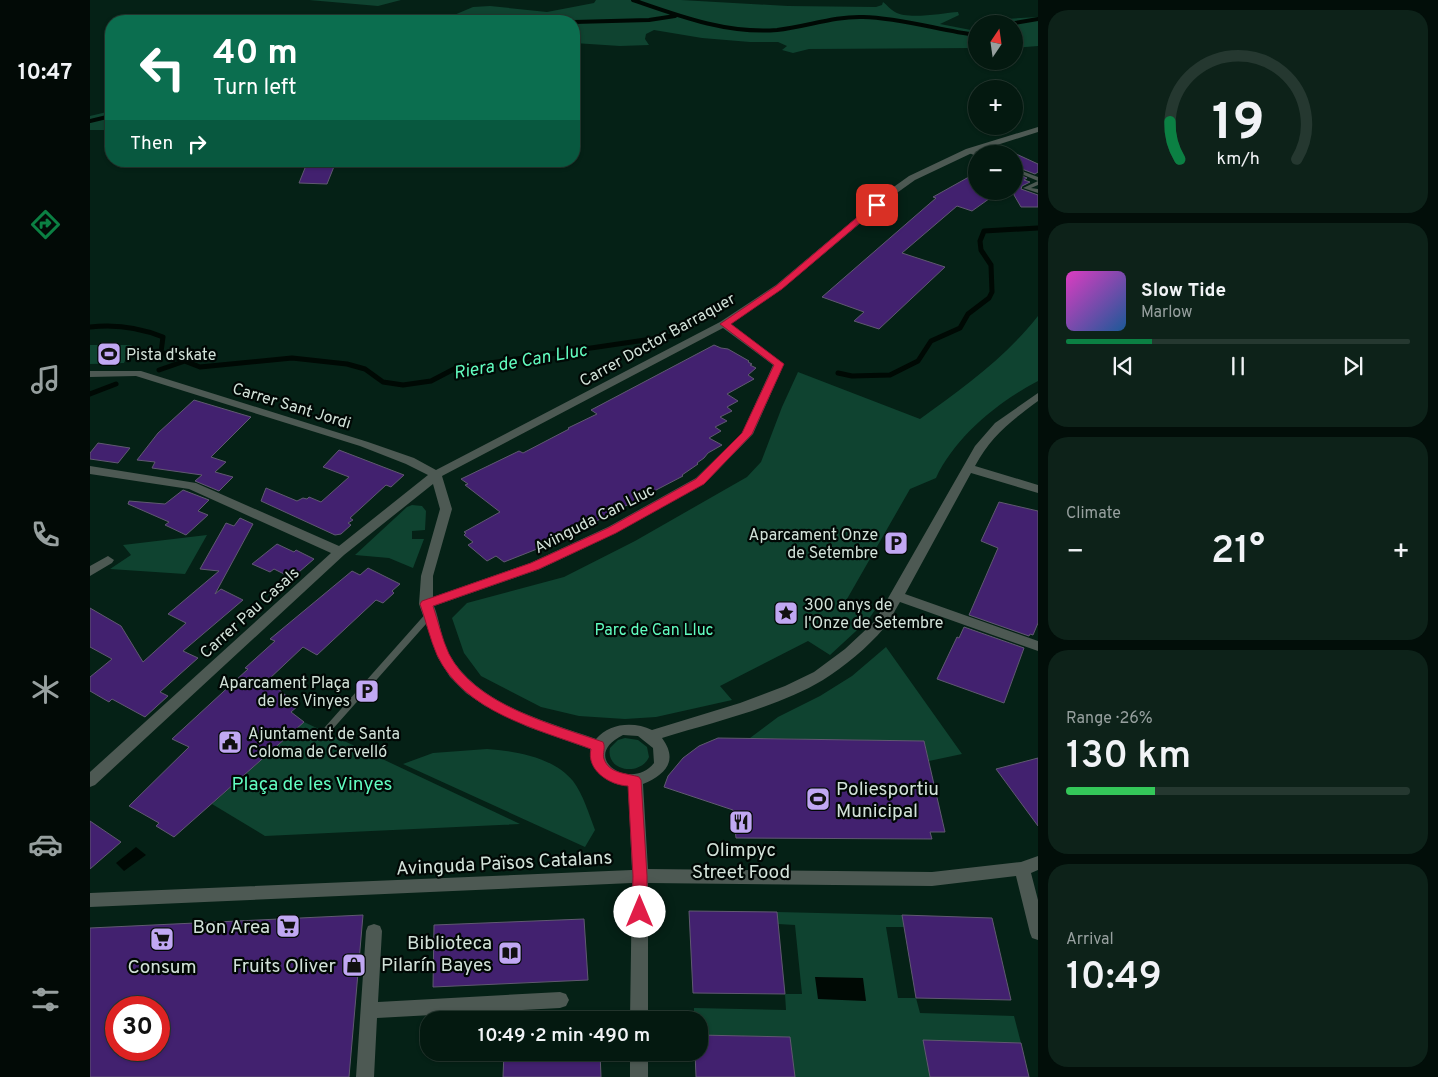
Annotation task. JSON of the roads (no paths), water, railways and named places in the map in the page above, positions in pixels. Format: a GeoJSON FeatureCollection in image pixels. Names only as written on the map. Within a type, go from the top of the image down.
{"type":"FeatureCollection","features":[{"type":"Feature","properties":{"kind":"street","name":"Carrer Doctor Barraquer"},"geometry":{"type":"LineString","coordinates":[[993,145],[1038,129]]}},
{"type":"Feature","properties":{"kind":"street","name":"Carrer Doctor Barraquer"},"geometry":{"type":"LineString","coordinates":[[436,475],[724,324],[779,288],[891,193],[921,174],[968,154]]}},
{"type":"Feature","properties":{"kind":"street","name":"Avinguda Can Lluc"},"geometry":{"type":"LineString","coordinates":[[428,608],[535,566],[612,530],[700,481],[747,434],[779,364],[724,324]]}},
{"type":"Feature","properties":{"kind":"street","name":"Carrer Sant Jordi"},"geometry":{"type":"LineString","coordinates":[[90,374],[137,373],[364,444],[410,461],[436,475]]}},
{"type":"Feature","properties":{"kind":"street"},"geometry":{"type":"LineString","coordinates":[[651,736],[745,708],[790,690],[819,676],[850,652],[880,624],[898,596],[979,448],[999,425],[1038,396]]}},
{"type":"Feature","properties":{"kind":"street"},"geometry":{"type":"LineString","coordinates":[[967,468],[1038,489]]}},
{"type":"Feature","properties":{"kind":"street"},"geometry":{"type":"LineString","coordinates":[[90,470],[192,486],[340,552]]}},
{"type":"Feature","properties":{"kind":"street","name":"Carrer Pau Casals"},"geometry":{"type":"LineString","coordinates":[[90,781],[340,552],[436,475]]}},
{"type":"Feature","properties":{"kind":"street"},"geometry":{"type":"LineString","coordinates":[[436,475],[446,509],[427,576],[428,608],[443,654],[459,677],[482,697],[515,715],[598,746]]}},
{"type":"Feature","properties":{"kind":"street"},"geometry":{"type":"LineString","coordinates":[[90,572],[108,560]]}},
{"type":"Feature","properties":{"kind":"street"},"geometry":{"type":"LineString","coordinates":[[898,596],[1038,646]]}},
{"type":"Feature","properties":{"kind":"street"},"geometry":{"type":"LineString","coordinates":[[621,730],[642,731],[651,736],[662,750],[660,766],[654,773],[635,780],[623,780],[604,771],[598,763],[596,754],[598,746],[611,733],[621,730]]}},
{"type":"Feature","properties":{"kind":"street"},"geometry":{"type":"LineString","coordinates":[[635,780],[640,876],[639,1011]]}},
{"type":"Feature","properties":{"kind":"street","name":"Avinguda Països Catalans"},"geometry":{"type":"LineString","coordinates":[[90,900],[640,876],[932,879],[1022,869],[1038,864]]}},
{"type":"Feature","properties":{"kind":"street"},"geometry":{"type":"LineString","coordinates":[[1022,869],[1038,933]]}},
{"type":"Feature","properties":{"kind":"street"},"geometry":{"type":"LineString","coordinates":[[365,1077],[374,931]]}},
{"type":"Feature","properties":{"kind":"street"},"geometry":{"type":"LineString","coordinates":[[370,1012],[560,1000]]}},
{"type":"Feature","properties":{"kind":"street"},"geometry":{"type":"LineString","coordinates":[[639,1061],[639,1077]]}},
{"type":"Feature","properties":{"kind":"lane"},"geometry":{"type":"LineString","coordinates":[[1023,173],[1038,179]]}},
{"type":"Feature","properties":{"kind":"lane"},"geometry":{"type":"LineString","coordinates":[[1038,183],[1026,188],[1038,190]]}},
{"type":"Feature","properties":{"kind":"lane"},"geometry":{"type":"LineString","coordinates":[[328,729],[428,608]]}},
{"type":"Feature","properties":{"kind":"waterway"},"geometry":{"type":"LineString","coordinates":[[633,0],[704,22],[758,31],[788,29],[841,18],[863,17],[968,34]]}},
{"type":"Feature","properties":{"kind":"waterway"},"geometry":{"type":"LineString","coordinates":[[580,22],[649,20],[675,16]]}},
{"type":"Feature","properties":{"kind":"waterway"},"geometry":{"type":"LineString","coordinates":[[1023,22],[1038,19]]}},
{"type":"Feature","properties":{"kind":"waterway"},"geometry":{"type":"LineString","coordinates":[[90,121],[105,117]]}},
{"type":"Feature","properties":{"kind":"waterway","name":"Riera de Can Lluc"},"geometry":{"type":"LineString","coordinates":[[838,373],[852,376],[890,375],[918,361],[931,341],[960,328],[968,314],[989,298],[992,292],[991,265],[981,250],[980,241],[984,231],[1038,228]]}},
{"type":"Feature","properties":{"kind":"waterway","name":"Riera de Can Lluc"},"geometry":{"type":"LineString","coordinates":[[90,327],[127,327],[163,337],[161,352],[185,361]]}},
{"type":"Feature","properties":{"kind":"waterway","name":"Riera de Can Lluc"},"geometry":{"type":"LineString","coordinates":[[185,361],[200,367],[292,358],[347,364],[365,369],[383,382],[403,385],[431,381],[456,368],[679,335]]}},
{"type":"Feature","properties":{"kind":"waterway"},"geometry":{"type":"LineString","coordinates":[[159,370],[185,361]]}},
{"type":"Feature","properties":{"kind":"waterway"},"geometry":{"type":"LineString","coordinates":[[90,394],[116,384]]}},
{"type":"Feature","properties":{"kind":"place","name":"Pista d'skate"},"geometry":{"type":"Point","coordinates":[109,354]}},
{"type":"Feature","properties":{"kind":"place","name":"Aparcament Onze de Setembre"},"geometry":{"type":"Point","coordinates":[896,543]}},
{"type":"Feature","properties":{"kind":"place","name":"300 anys de l'Onze de Setembre"},"geometry":{"type":"Point","coordinates":[786,613]}},
{"type":"Feature","properties":{"kind":"place","name":"Aparcament Plaça de les Vinyes"},"geometry":{"type":"Point","coordinates":[367,691]}},
{"type":"Feature","properties":{"kind":"place","name":"Ajuntament de Santa Coloma de Cervelló"},"geometry":{"type":"Point","coordinates":[230,742]}},
{"type":"Feature","properties":{"kind":"place","name":"Poliesportiu Municipal"},"geometry":{"type":"Point","coordinates":[818,799]}},
{"type":"Feature","properties":{"kind":"place","name":"Olimpyc Street Food"},"geometry":{"type":"Point","coordinates":[741,822]}},
{"type":"Feature","properties":{"kind":"place","name":"Bon Area"},"geometry":{"type":"Point","coordinates":[288,926]}},
{"type":"Feature","properties":{"kind":"place","name":"Consum"},"geometry":{"type":"Point","coordinates":[162,939]}},
{"type":"Feature","properties":{"kind":"place","name":"Biblioteca Pilarín Bayes"},"geometry":{"type":"Point","coordinates":[510,953]}},
{"type":"Feature","properties":{"kind":"place","name":"Fruits Oliver"},"geometry":{"type":"Point","coordinates":[354,965]}},
{"type":"Feature","properties":{"kind":"park label","name":"Parc de Can Lluc"},"geometry":{"type":"Point","coordinates":[654,629]}},
{"type":"Feature","properties":{"kind":"park label","name":"Plaça de les Vinyes"},"geometry":{"type":"Point","coordinates":[312,783]}}]}
